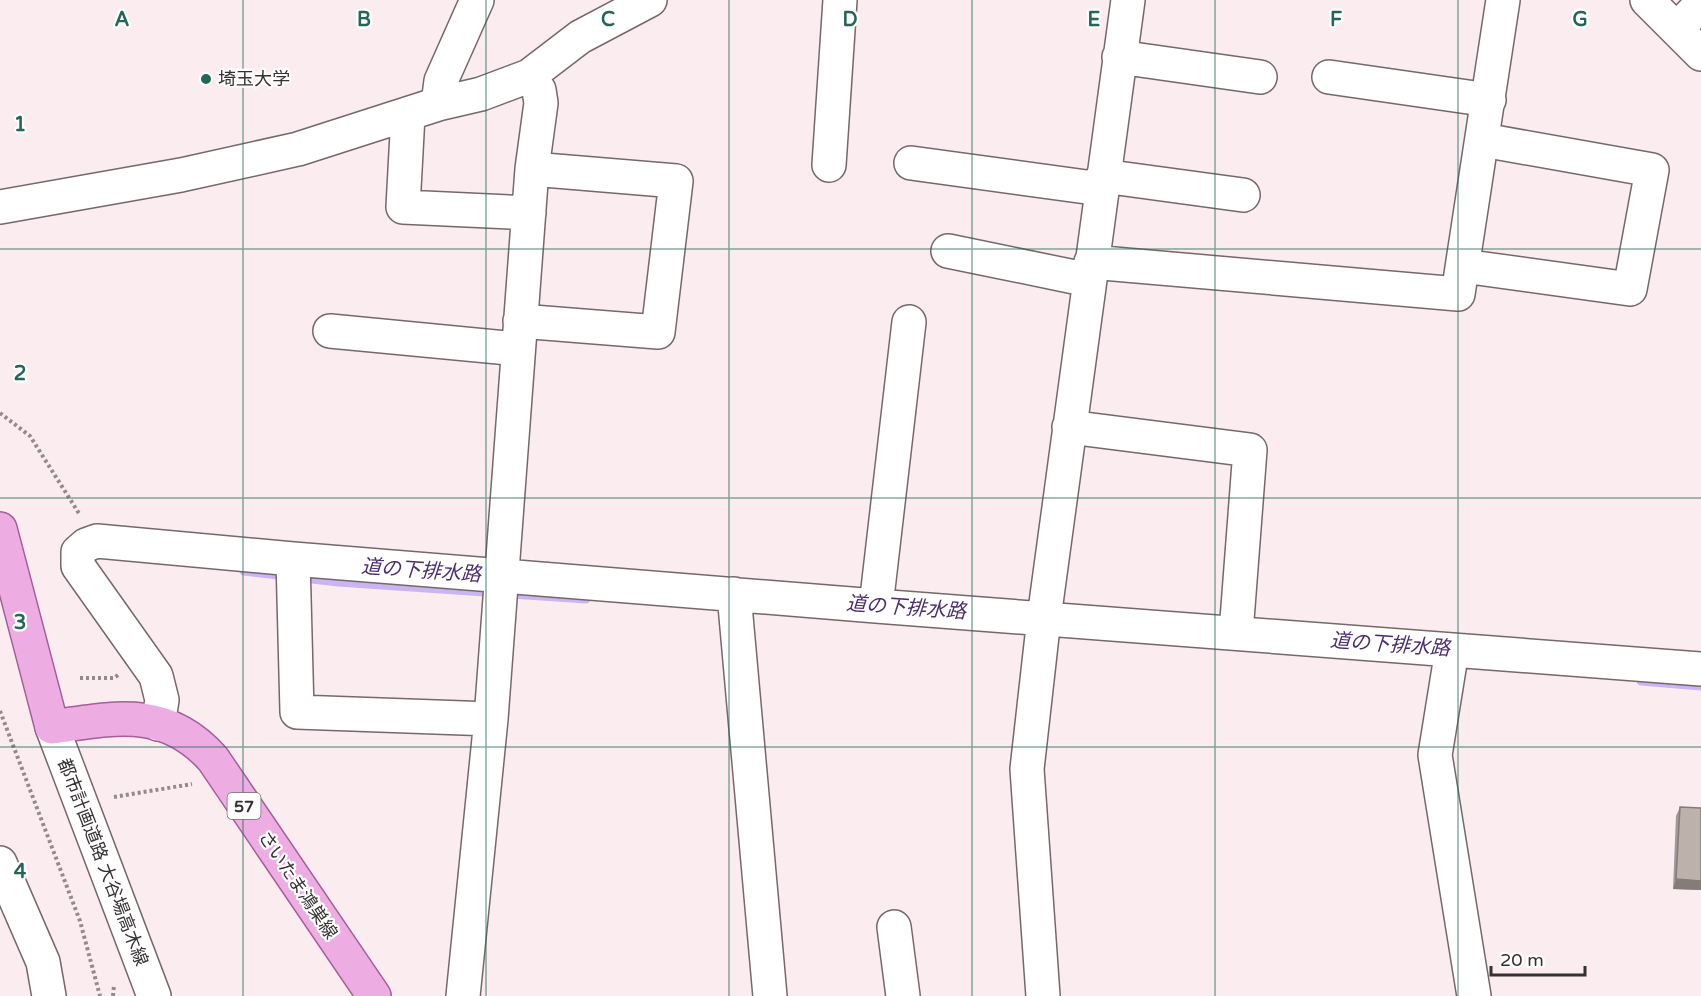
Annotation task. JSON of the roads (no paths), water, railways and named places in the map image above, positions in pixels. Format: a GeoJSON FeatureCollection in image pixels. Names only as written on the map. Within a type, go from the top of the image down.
{"type":"FeatureCollection","features":[{"type":"Feature","properties":{"kind":"main road"},"geometry":{"type":"LineString","coordinates":[[0,529],[52,727]]}},
{"type":"Feature","properties":{"kind":"main road","name":"さいたま鴻巣線"},"geometry":{"type":"LineString","coordinates":[[52,727],[106,719],[138,718],[182,733],[199,742],[213,759],[374,996]]}},
{"type":"Feature","properties":{"kind":"street"},"geometry":{"type":"LineString","coordinates":[[477,0],[441,81],[423,110],[403,207],[529,213]]}},
{"type":"Feature","properties":{"kind":"street"},"geometry":{"type":"LineString","coordinates":[[0,207],[193,173],[298,149],[481,94],[529,76],[580,37],[650,0]]}},
{"type":"Feature","properties":{"kind":"street"},"geometry":{"type":"LineString","coordinates":[[829,165],[840,0]]}},
{"type":"Feature","properties":{"kind":"street"},"geometry":{"type":"LineString","coordinates":[[1043,996],[1027,769],[1044,618],[1128,0]]}},
{"type":"Feature","properties":{"kind":"street"},"geometry":{"type":"LineString","coordinates":[[948,251],[1090,271],[1458,294],[1503,0]]}},
{"type":"Feature","properties":{"kind":"street"},"geometry":{"type":"LineString","coordinates":[[1647,0],[1701,54]]}},
{"type":"Feature","properties":{"kind":"street"},"geometry":{"type":"LineString","coordinates":[[1677,29],[1701,4]]}},
{"type":"Feature","properties":{"kind":"street"},"geometry":{"type":"LineString","coordinates":[[1119,57],[1260,77]]}},
{"type":"Feature","properties":{"kind":"street"},"geometry":{"type":"LineString","coordinates":[[463,996],[491,719],[532,169],[541,103],[539,90],[529,76]]}},
{"type":"Feature","properties":{"kind":"street"},"geometry":{"type":"LineString","coordinates":[[1329,77],[1489,100]]}},
{"type":"Feature","properties":{"kind":"street"},"geometry":{"type":"LineString","coordinates":[[1462,266],[1630,290],[1652,170],[1483,140]]}},
{"type":"Feature","properties":{"kind":"street"},"geometry":{"type":"LineString","coordinates":[[911,163],[1243,195]]}},
{"type":"Feature","properties":{"kind":"street"},"geometry":{"type":"LineString","coordinates":[[330,331],[519,335],[658,332],[676,181],[532,169]]}},
{"type":"Feature","properties":{"kind":"street"},"geometry":{"type":"LineString","coordinates":[[876,606],[909,322]]}},
{"type":"Feature","properties":{"kind":"street"},"geometry":{"type":"LineString","coordinates":[[1070,427],[1250,450],[1236,633]]}},
{"type":"Feature","properties":{"kind":"street"},"geometry":{"type":"LineString","coordinates":[[158,724],[162,700],[156,676],[78,566],[78,552],[86,545],[97,541],[876,606],[1701,669]]}},
{"type":"Feature","properties":{"kind":"street"},"geometry":{"type":"LineString","coordinates":[[293,559],[297,712],[491,719]]}},
{"type":"Feature","properties":{"kind":"street"},"geometry":{"type":"LineString","coordinates":[[734,594],[771,996]]}},
{"type":"Feature","properties":{"kind":"street"},"geometry":{"type":"LineString","coordinates":[[1452,650],[1435,755],[1474,996]]}},
{"type":"Feature","properties":{"kind":"street","name":"都市計画道路 大谷場高木線"},"geometry":{"type":"LineString","coordinates":[[52,727],[154,996]]}},
{"type":"Feature","properties":{"kind":"street"},"geometry":{"type":"LineString","coordinates":[[0,863],[43,962],[49,996]]}},
{"type":"Feature","properties":{"kind":"street"},"geometry":{"type":"LineString","coordinates":[[894,927],[903,996]]}},
{"type":"Feature","properties":{"kind":"waterway","name":"道の下排水路"},"geometry":{"type":"LineString","coordinates":[[244,571],[338,582],[586,599]]}},
{"type":"Feature","properties":{"kind":"waterway","name":"道の下排水路"},"geometry":{"type":"LineString","coordinates":[[1641,681],[1701,686]]}},
{"type":"Feature","properties":{"kind":"place","name":"埼玉大学"},"geometry":{"type":"Point","coordinates":[206,79]}}]}
